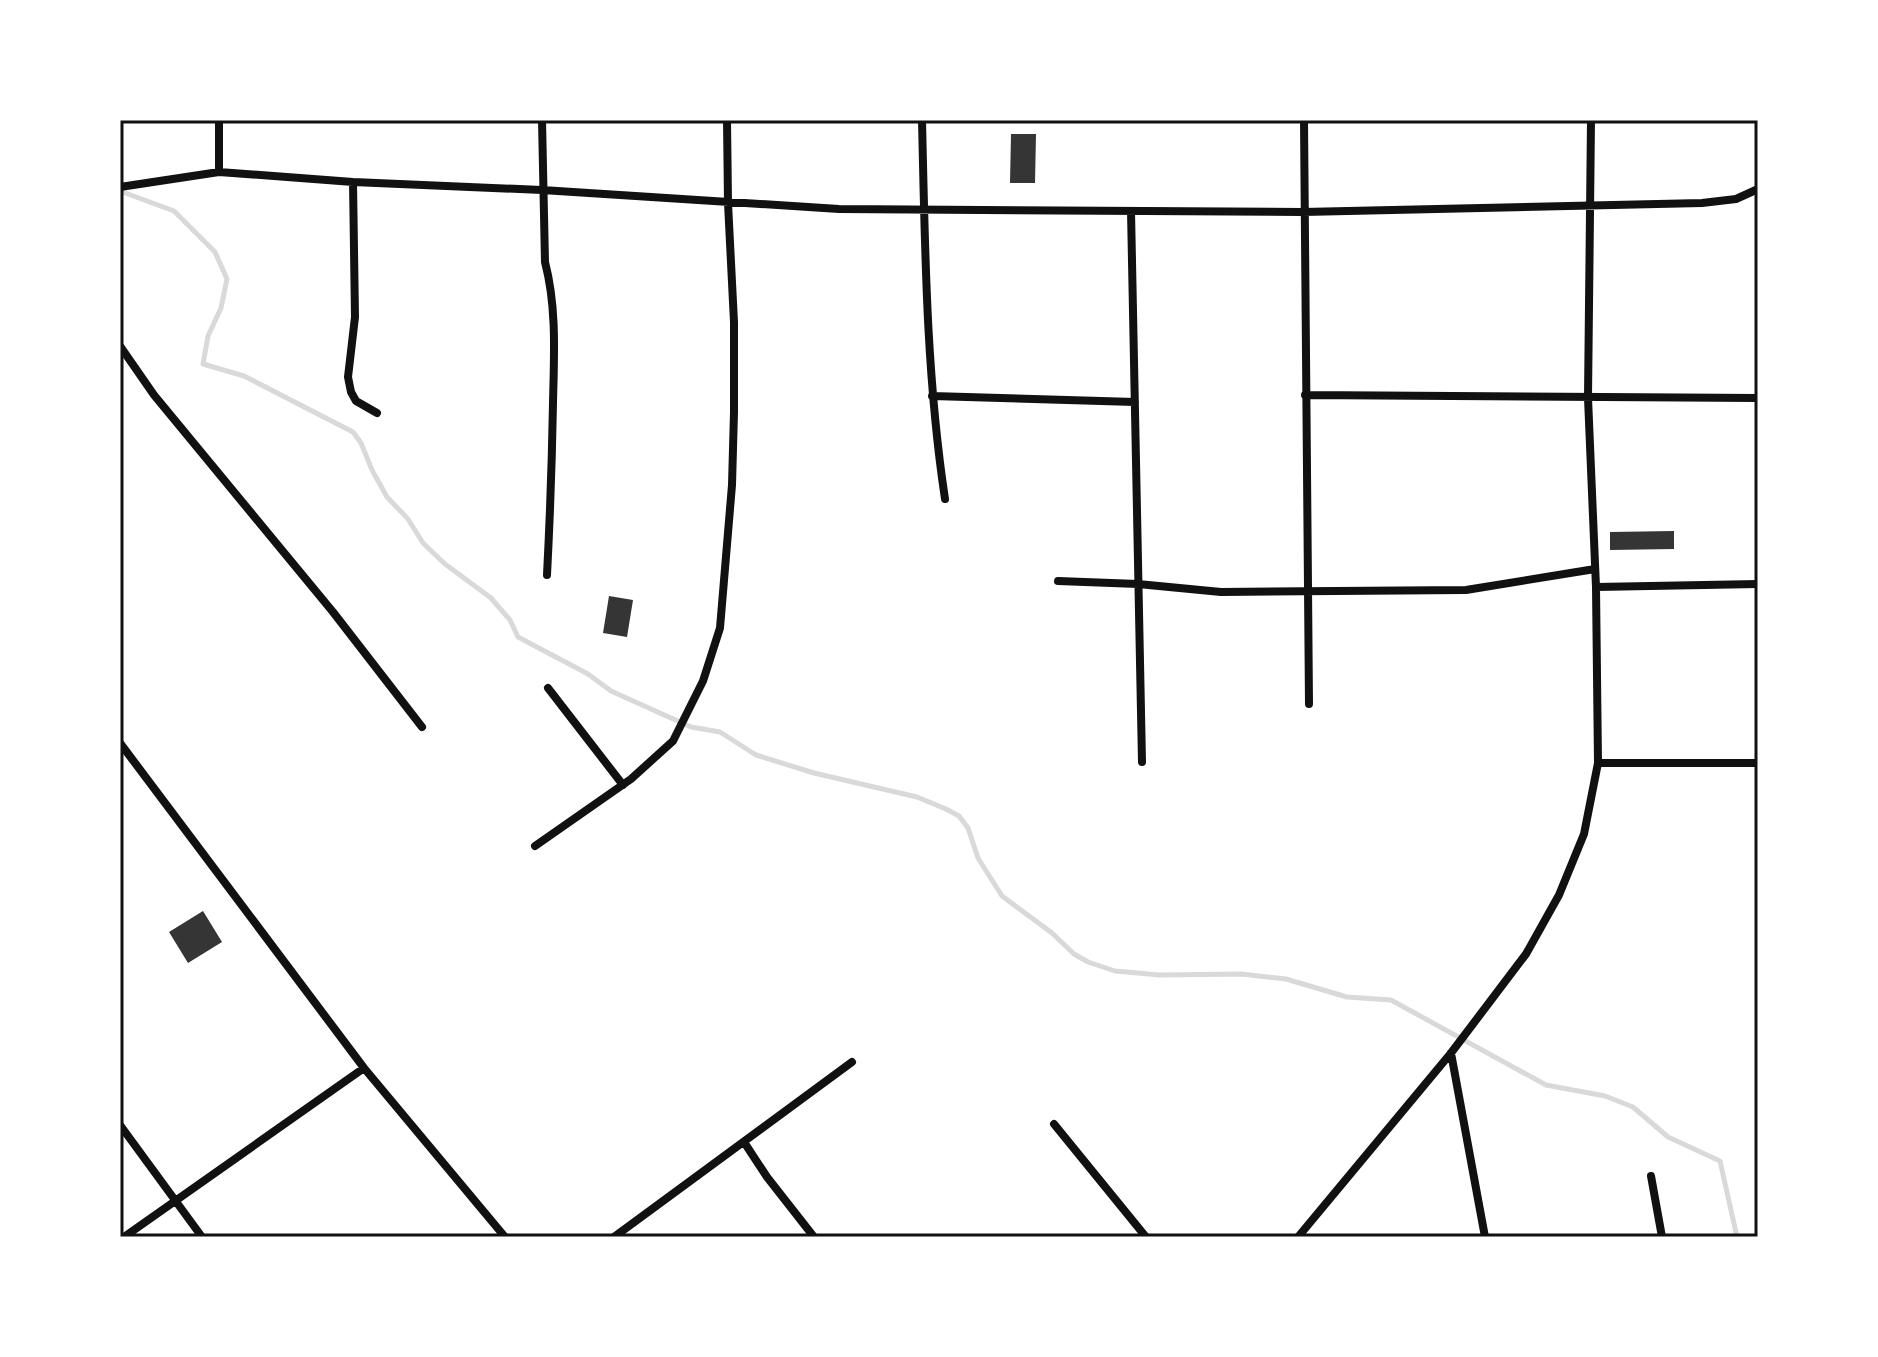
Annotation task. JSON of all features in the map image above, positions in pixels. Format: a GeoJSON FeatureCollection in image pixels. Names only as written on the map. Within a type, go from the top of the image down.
{"type":"FeatureCollection","features":[{"type":"Feature","properties":{"kind":"street"},"geometry":{"type":"LineString","coordinates":[[219,120],[219,172]]}},
{"type":"Feature","properties":{"kind":"street"},"geometry":{"type":"LineString","coordinates":[[542,120],[545,262],[550,279],[554,340],[547,575]]}},
{"type":"Feature","properties":{"kind":"street"},"geometry":{"type":"LineString","coordinates":[[535,846],[623,785],[673,741],[703,681],[720,628],[732,485],[734,322],[727,120]]}},
{"type":"Feature","properties":{"kind":"street"},"geometry":{"type":"LineString","coordinates":[[922,120],[932,396],[945,499]]}},
{"type":"Feature","properties":{"kind":"street"},"geometry":{"type":"LineString","coordinates":[[1304,120],[1309,704]]}},
{"type":"Feature","properties":{"kind":"street"},"geometry":{"type":"LineString","coordinates":[[1298,1237],[1452,1051],[1526,954],[1559,895],[1584,834],[1598,763],[1596,587],[1588,398],[1591,120]]}},
{"type":"Feature","properties":{"kind":"street"},"geometry":{"type":"LineString","coordinates":[[120,187],[219,172],[839,209],[1303,212],[1702,203],[1736,199],[1758,189]]}},
{"type":"Feature","properties":{"kind":"street"},"geometry":{"type":"LineString","coordinates":[[353,182],[355,317],[348,377],[356,401],[377,413]]}},
{"type":"Feature","properties":{"kind":"street"},"geometry":{"type":"LineString","coordinates":[[1131,211],[1142,762]]}},
{"type":"Feature","properties":{"kind":"street"},"geometry":{"type":"LineString","coordinates":[[120,346],[154,395],[333,612],[422,727]]}},
{"type":"Feature","properties":{"kind":"street"},"geometry":{"type":"LineString","coordinates":[[1305,395],[1758,398]]}},
{"type":"Feature","properties":{"kind":"street"},"geometry":{"type":"LineString","coordinates":[[932,396],[1135,402]]}},
{"type":"Feature","properties":{"kind":"street"},"geometry":{"type":"LineString","coordinates":[[1058,581],[1221,592],[1466,590],[1595,569]]}},
{"type":"Feature","properties":{"kind":"street"},"geometry":{"type":"LineString","coordinates":[[1596,587],[1758,584]]}},
{"type":"Feature","properties":{"kind":"street"},"geometry":{"type":"LineString","coordinates":[[548,688],[623,785]]}},
{"type":"Feature","properties":{"kind":"street"},"geometry":{"type":"LineString","coordinates":[[120,743],[364,1068],[505,1237]]}},
{"type":"Feature","properties":{"kind":"street"},"geometry":{"type":"LineString","coordinates":[[1598,763],[1758,763]]}},
{"type":"Feature","properties":{"kind":"street"},"geometry":{"type":"LineString","coordinates":[[1452,1051],[1485,1237]]}},
{"type":"Feature","properties":{"kind":"street"},"geometry":{"type":"LineString","coordinates":[[614,1237],[852,1062]]}},
{"type":"Feature","properties":{"kind":"street"},"geometry":{"type":"LineString","coordinates":[[124,1237],[364,1068]]}},
{"type":"Feature","properties":{"kind":"street"},"geometry":{"type":"LineString","coordinates":[[1054,1124],[1146,1237]]}},
{"type":"Feature","properties":{"kind":"street"},"geometry":{"type":"LineString","coordinates":[[120,1125],[202,1237]]}},
{"type":"Feature","properties":{"kind":"street"},"geometry":{"type":"LineString","coordinates":[[744,1142],[814,1237]]}},
{"type":"Feature","properties":{"kind":"street"},"geometry":{"type":"LineString","coordinates":[[1651,1176],[1662,1237]]}},
{"type":"Feature","properties":{"kind":"building"},"geometry":{"type":"Polygon","coordinates":[[[1011,134],[1036,134],[1035,183],[1010,183],[1011,134]]]}},
{"type":"Feature","properties":{"kind":"building"},"geometry":{"type":"Polygon","coordinates":[[[1674,531],[1674,549],[1610,550],[1610,532],[1674,531]]]}},
{"type":"Feature","properties":{"kind":"building"},"geometry":{"type":"Polygon","coordinates":[[[609,596],[633,600],[627,637],[603,633],[609,596]]]}},
{"type":"Feature","properties":{"kind":"building"},"geometry":{"type":"Polygon","coordinates":[[[203,911],[222,942],[188,963],[169,932],[203,911]]]}},
{"type":"Feature","properties":{"kind":"waterway"},"geometry":{"type":"LineString","coordinates":[[120,191],[174,211],[215,252],[227,279],[221,308],[208,336],[203,364],[244,376],[353,432],[387,497],[408,519],[423,543],[445,564],[491,598],[510,620],[518,637],[588,674],[611,691],[691,727],[720,732],[756,755],[814,773],[917,797],[959,816],[968,828],[978,858],[1002,896],[1088,962],[1115,971],[1160,975],[1241,974],[1286,979],[1347,997],[1391,1000],[1546,1085],[1605,1096],[1633,1107],[1668,1137],[1720,1161],[1737,1237]]}}]}
